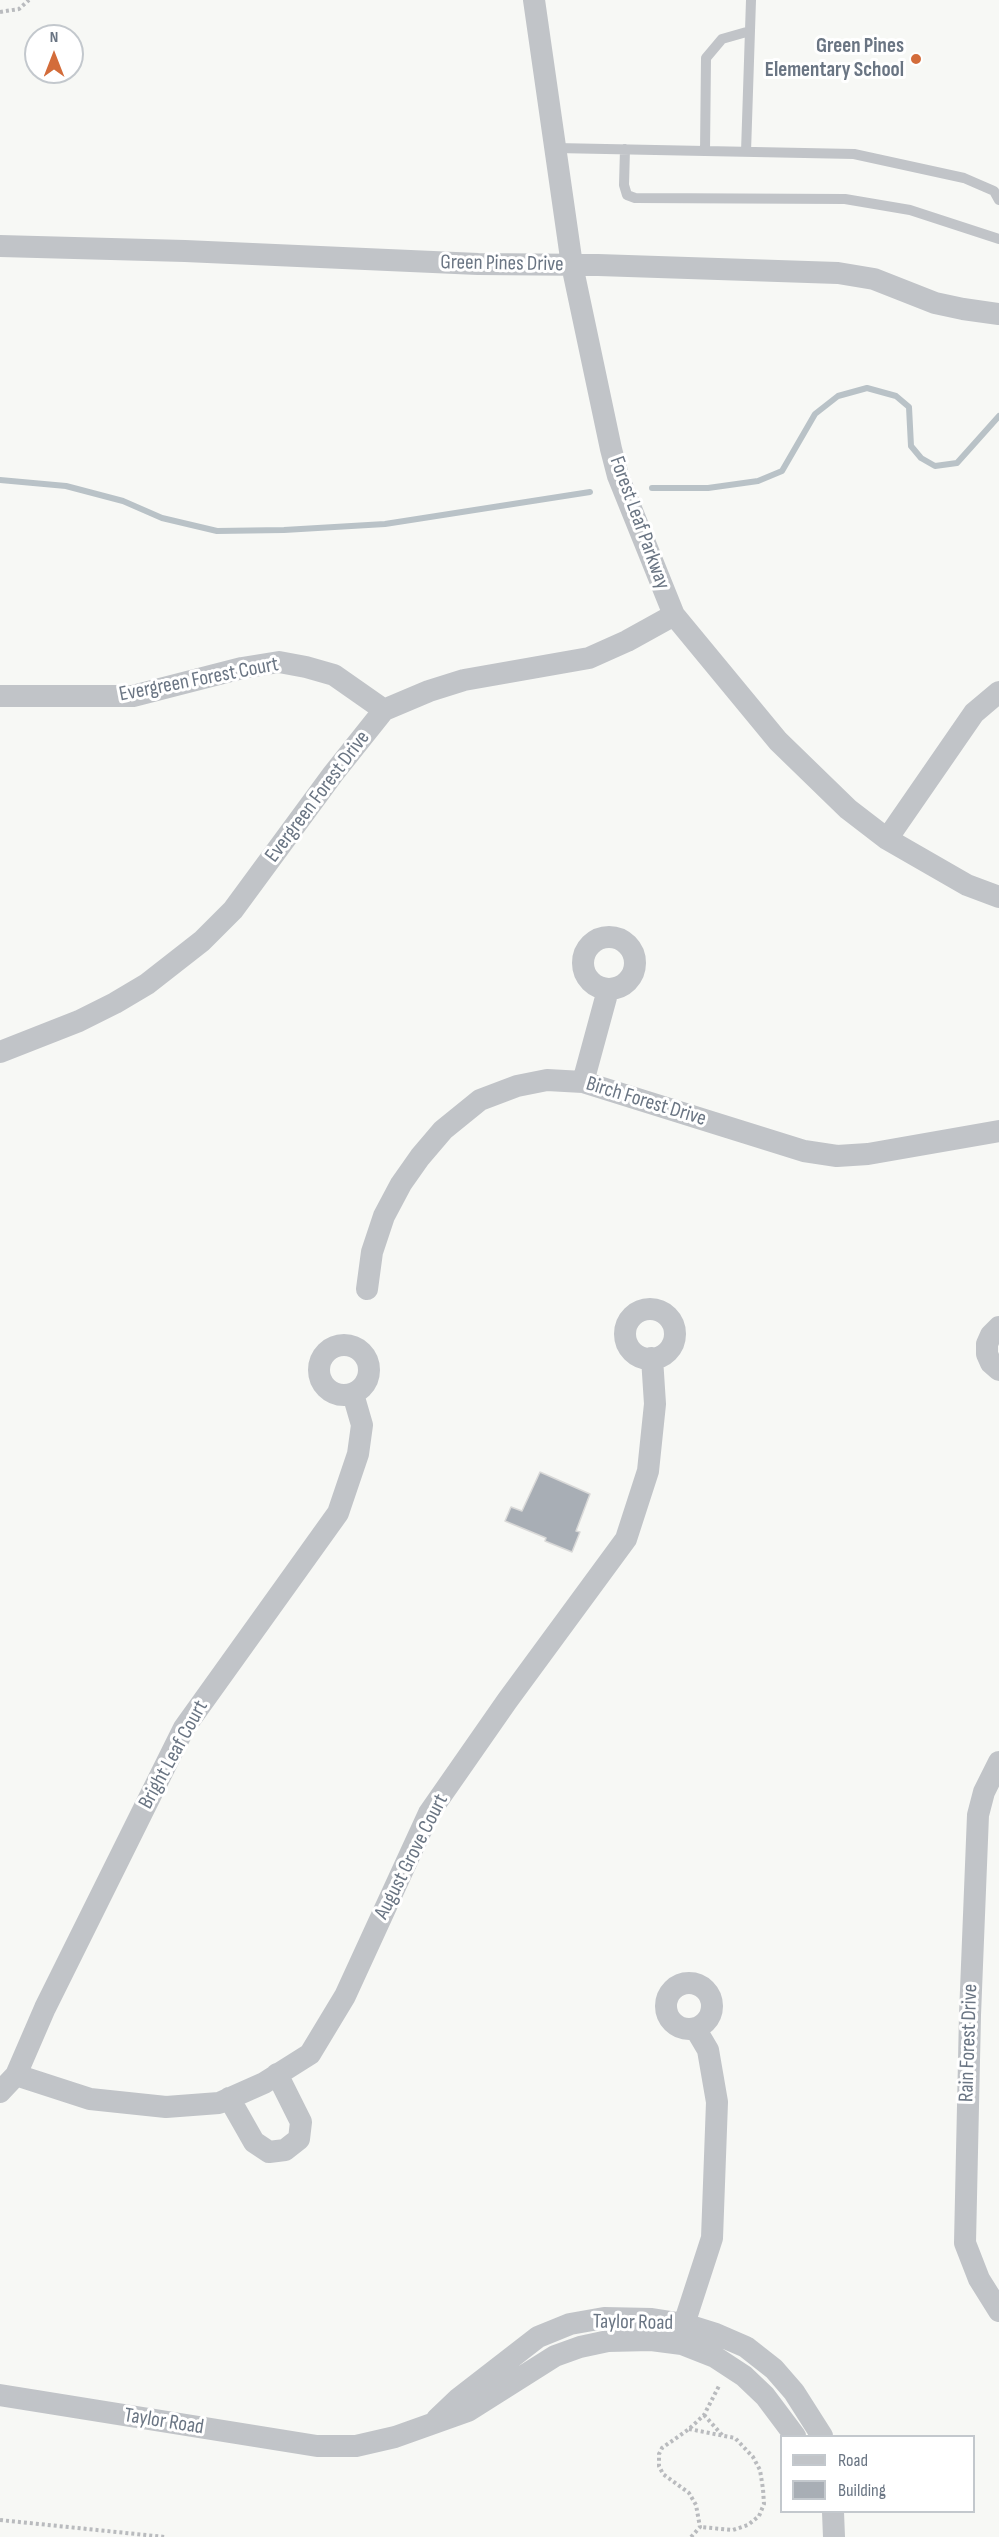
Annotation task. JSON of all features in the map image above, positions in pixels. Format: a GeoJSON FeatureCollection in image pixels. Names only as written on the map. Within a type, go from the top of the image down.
{"type":"FeatureCollection","features":[{"type":"Feature","properties":{"kind":"street","name":"Forest Leaf Parkway"},"geometry":{"type":"LineString","coordinates":[[534,0],[572,265],[618,476],[674,615],[778,741],[848,809],[887,839],[967,885],[999,897]]}},
{"type":"Feature","properties":{"kind":"street","name":"Green Pines Drive"},"geometry":{"type":"LineString","coordinates":[[0,246],[184,251],[478,264],[838,273],[874,279],[935,303],[999,314]]}},
{"type":"Feature","properties":{"kind":"street","name":"Evergreen Forest Drive"},"geometry":{"type":"LineString","coordinates":[[0,1052],[79,1021],[115,1003],[147,984],[202,941],[233,910],[333,774],[384,710],[429,691],[464,680],[589,658],[627,641],[674,615]]}},
{"type":"Feature","properties":{"kind":"street","name":"Evergreen Forest Court"},"geometry":{"type":"LineString","coordinates":[[0,696],[133,696],[242,668],[279,662],[306,666],[334,675],[384,710]]}},
{"type":"Feature","properties":{"kind":"street"},"geometry":{"type":"LineString","coordinates":[[887,839],[974,713],[999,692]]}},
{"type":"Feature","properties":{"kind":"street"},"geometry":{"type":"LineString","coordinates":[[583,1082],[608,990]]}},
{"type":"Feature","properties":{"kind":"street","name":"Birch Forest Drive"},"geometry":{"type":"LineString","coordinates":[[367,1289],[372,1252],[384,1216],[401,1184],[443,1130],[480,1101],[498,1093],[547,1080],[583,1082],[804,1151],[837,1156],[868,1154],[999,1131]]}},
{"type":"Feature","properties":{"kind":"street"},"geometry":{"type":"LineString","coordinates":[[999,1327],[991,1335],[987,1344],[987,1354],[991,1363],[999,1370]]}},
{"type":"Feature","properties":{"kind":"street","name":"August Grove Court"},"geometry":{"type":"LineString","coordinates":[[16,2075],[90,2099],[166,2107],[219,2103],[264,2083],[310,2054],[345,1996],[429,1813],[507,1701],[626,1539],[648,1471],[655,1404],[652,1358]]}},
{"type":"Feature","properties":{"kind":"street","name":"Bright Leaf Court"},"geometry":{"type":"LineString","coordinates":[[0,2092],[16,2075],[45,2008],[184,1728],[338,1513],[358,1454],[362,1425],[353,1394]]}},
{"type":"Feature","properties":{"kind":"street","name":"Rain Forest Drive"},"geometry":{"type":"LineString","coordinates":[[996,1766],[978,1815],[970,2015],[965,2243],[979,2279],[999,2311]]}},
{"type":"Feature","properties":{"kind":"street"},"geometry":{"type":"LineString","coordinates":[[683,2334],[712,2238],[717,2102],[708,2050],[695,2028]]}},
{"type":"Feature","properties":{"kind":"street"},"geometry":{"type":"LineString","coordinates":[[229,2098],[254,2142],[268,2152],[285,2150],[299,2139],[301,2122],[278,2074]]}},
{"type":"Feature","properties":{"kind":"street","name":"Taylor Road"},"geometry":{"type":"LineString","coordinates":[[683,2334],[744,2376],[765,2397],[794,2435]]}},
{"type":"Feature","properties":{"kind":"street","name":"Taylor Road"},"geometry":{"type":"LineString","coordinates":[[0,2395],[317,2446],[356,2446],[395,2438],[468,2411],[545,2362],[580,2347],[619,2341],[651,2340],[683,2334],[716,2334],[746,2347],[774,2369],[794,2392],[821,2435]]}},
{"type":"Feature","properties":{"kind":"street"},"geometry":{"type":"LineString","coordinates":[[833,2513],[834,2537]]}},
{"type":"Feature","properties":{"kind":"lane"},"geometry":{"type":"LineString","coordinates":[[746,152],[751,0]]}},
{"type":"Feature","properties":{"kind":"lane"},"geometry":{"type":"LineString","coordinates":[[705,151],[706,58],[722,39],[750,31]]}},
{"type":"Feature","properties":{"kind":"lane"},"geometry":{"type":"LineString","coordinates":[[556,148],[854,154],[964,178],[994,191],[999,200]]}},
{"type":"Feature","properties":{"kind":"lane"},"geometry":{"type":"LineString","coordinates":[[625,149],[624,185],[627,195],[635,198],[845,199],[910,210],[999,239]]}},
{"type":"Feature","properties":{"kind":"path"},"geometry":{"type":"LineString","coordinates":[[0,12],[19,9],[28,0]]}},
{"type":"Feature","properties":{"kind":"path"},"geometry":{"type":"LineString","coordinates":[[700,2527],[696,2505],[689,2493],[663,2474],[659,2466],[659,2454],[662,2448],[704,2415],[722,2380]]}},
{"type":"Feature","properties":{"kind":"path"},"geometry":{"type":"LineString","coordinates":[[704,2415],[724,2437]]}},
{"type":"Feature","properties":{"kind":"path"},"geometry":{"type":"LineString","coordinates":[[689,2429],[735,2438],[753,2457],[760,2470],[764,2504],[759,2516],[748,2525],[733,2530],[700,2527]]}},
{"type":"Feature","properties":{"kind":"path"},"geometry":{"type":"LineString","coordinates":[[0,2520],[165,2537]]}},
{"type":"Feature","properties":{"kind":"path"},"geometry":{"type":"LineString","coordinates":[[691,2537],[700,2527]]}},
{"type":"Feature","properties":{"kind":"building"},"geometry":{"type":"Polygon","coordinates":[[[540,1472],[590,1494],[576,1531],[580,1532],[572,1552],[505,1521],[511,1507],[522,1511],[540,1472]]]}},
{"type":"Feature","properties":{"kind":"waterway"},"geometry":{"type":"LineString","coordinates":[[652,488],[708,488],[758,481],[782,471],[815,414],[838,396],[867,388],[896,396],[909,407],[911,446],[921,458],[935,466],[957,463],[999,416]]}},
{"type":"Feature","properties":{"kind":"waterway"},"geometry":{"type":"LineString","coordinates":[[0,480],[66,486],[123,501],[162,518],[217,531],[385,524],[590,492]]}},
{"type":"Feature","properties":{"kind":"place","name":"Green Pines Elementary School"},"geometry":{"type":"Point","coordinates":[916,59]}}]}
